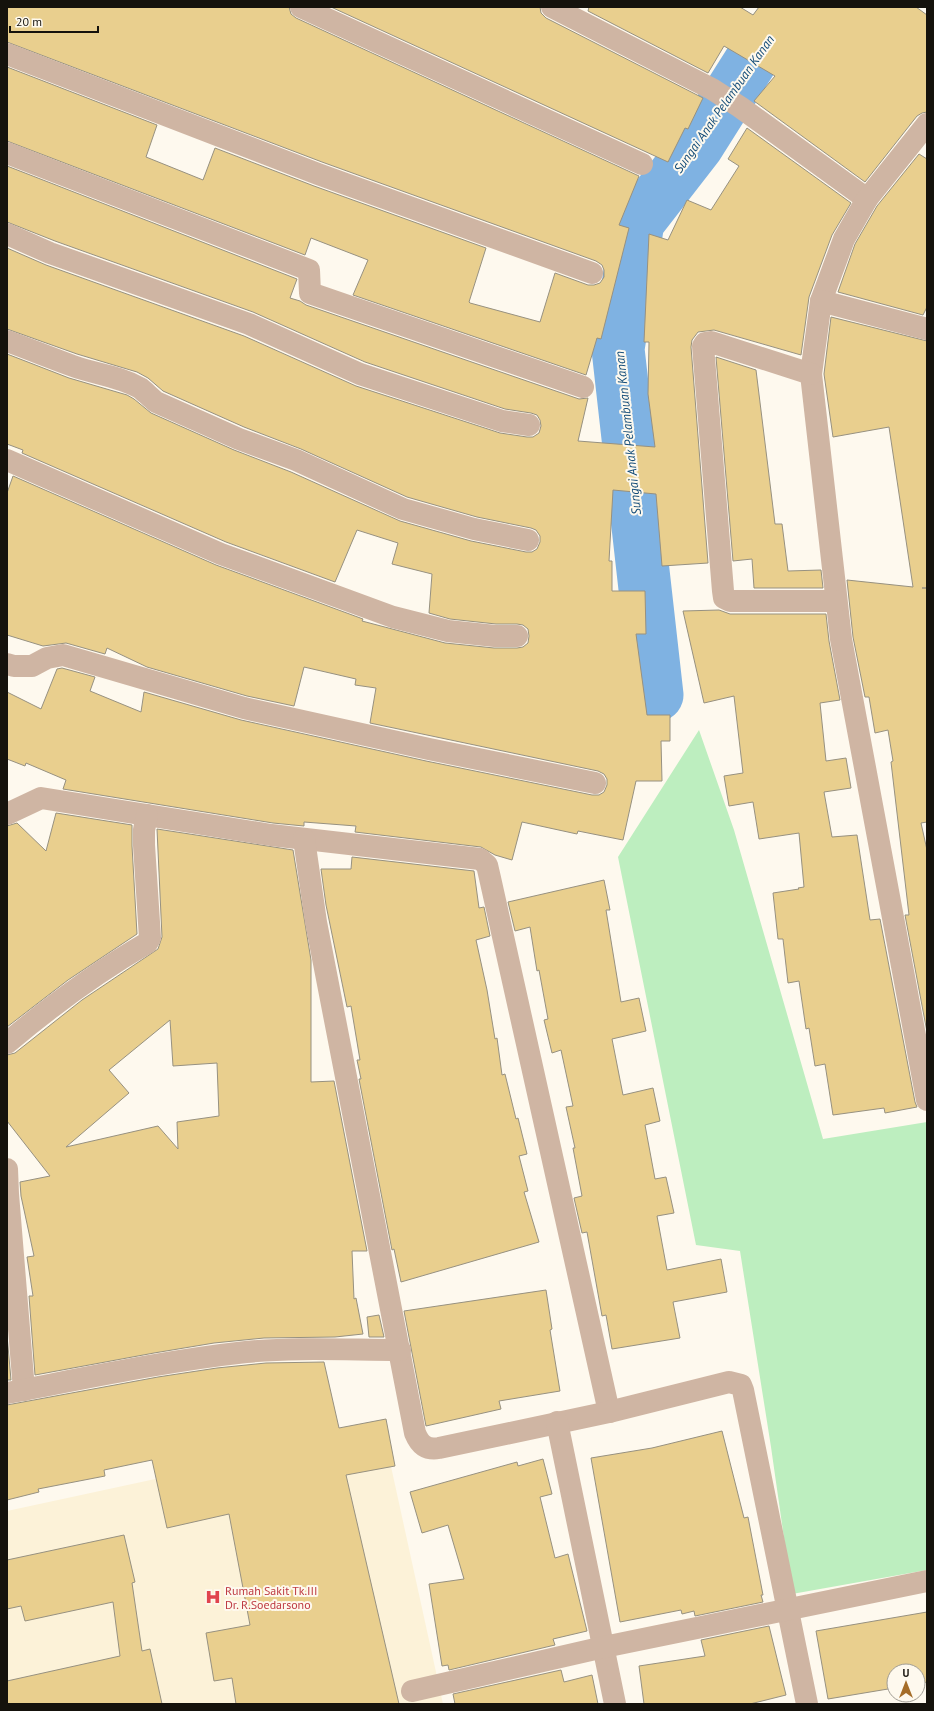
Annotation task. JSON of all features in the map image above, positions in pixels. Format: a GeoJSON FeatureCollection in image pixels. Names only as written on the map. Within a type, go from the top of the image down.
{"type":"FeatureCollection","features":[{"type":"Feature","properties":{"kind":"street"},"geometry":{"type":"LineString","coordinates":[[301,7],[642,164]]}},
{"type":"Feature","properties":{"kind":"street"},"geometry":{"type":"LineString","coordinates":[[552,7],[712,89],[740,107],[867,199]]}},
{"type":"Feature","properties":{"kind":"street"},"geometry":{"type":"LineString","coordinates":[[7,54],[318,174],[592,273]]}},
{"type":"Feature","properties":{"kind":"street"},"geometry":{"type":"LineString","coordinates":[[927,124],[867,199],[844,239],[821,301],[811,374],[841,639],[927,1100]]}},
{"type":"Feature","properties":{"kind":"street"},"geometry":{"type":"LineString","coordinates":[[7,153],[309,270],[310,293],[582,387]]}},
{"type":"Feature","properties":{"kind":"street"},"geometry":{"type":"LineString","coordinates":[[7,234],[50,252],[249,324],[360,374],[502,421],[529,425]]}},
{"type":"Feature","properties":{"kind":"street"},"geometry":{"type":"LineString","coordinates":[[821,301],[927,329]]}},
{"type":"Feature","properties":{"kind":"street"},"geometry":{"type":"LineString","coordinates":[[7,341],[75,367],[126,381],[142,389],[145,394],[156,402],[238,439],[296,460],[403,509],[474,529],[528,540]]}},
{"type":"Feature","properties":{"kind":"street"},"geometry":{"type":"LineString","coordinates":[[811,374],[711,342],[705,343],[703,346],[724,598],[730,601],[836,601]]}},
{"type":"Feature","properties":{"kind":"street"},"geometry":{"type":"LineString","coordinates":[[7,460],[222,554],[393,617],[448,631],[495,636],[517,636]]}},
{"type":"Feature","properties":{"kind":"street"},"geometry":{"type":"LineString","coordinates":[[7,664],[14,666],[32,666],[47,658],[63,655],[244,708],[595,784]]}},
{"type":"Feature","properties":{"kind":"street"},"geometry":{"type":"LineString","coordinates":[[7,814],[41,798],[304,839],[480,859],[486,865],[492,885],[609,1412]]}},
{"type":"Feature","properties":{"kind":"street"},"geometry":{"type":"LineString","coordinates":[[7,1043],[90,978],[147,944],[150,938],[144,830],[147,815]]}},
{"type":"Feature","properties":{"kind":"street"},"geometry":{"type":"LineString","coordinates":[[304,839],[316,922],[415,1433],[419,1442],[425,1447],[432,1449],[439,1448],[609,1412],[729,1382],[741,1385],[807,1704]]}},
{"type":"Feature","properties":{"kind":"street"},"geometry":{"type":"LineString","coordinates":[[7,1169],[15,1392],[145,1366],[245,1352],[276,1350],[400,1350]]}},
{"type":"Feature","properties":{"kind":"street"},"geometry":{"type":"LineString","coordinates":[[557,1422],[615,1704]]}},
{"type":"Feature","properties":{"kind":"street"},"geometry":{"type":"LineString","coordinates":[[412,1691],[604,1648],[927,1581]]}},
{"type":"Feature","properties":{"kind":"shaded area","name":"Rumah Sakit Tk.III Dr. R.Soedarsono"},"geometry":{"type":"Polygon","coordinates":[[[383,1430],[443,1704],[7,1704],[7,1511],[383,1430]]]}},
{"type":"Feature","properties":{"kind":"green space"},"geometry":{"type":"Polygon","coordinates":[[[699,730],[734,830],[823,1139],[927,1122],[927,1570],[792,1594],[771,1447],[740,1251],[696,1245],[618,857],[699,730]]]}},
{"type":"Feature","properties":{"kind":"building"},"geometry":{"type":"Polygon","coordinates":[[[7,7],[289,7],[291,14],[296,18],[639,176],[619,225],[629,228],[601,339],[597,338],[586,375],[353,295],[368,260],[311,238],[305,255],[7,141],[7,67],[157,125],[146,157],[203,180],[215,148],[314,186],[486,248],[469,302],[470,303],[540,322],[555,273],[588,285],[600,283],[604,277],[602,265],[596,261],[322,162],[7,42],[7,7]]]}},
{"type":"Feature","properties":{"kind":"building"},"geometry":{"type":"Polygon","coordinates":[[[331,7],[540,7],[541,13],[546,18],[703,98],[688,129],[685,128],[668,162],[331,7]]]}},
{"type":"Feature","properties":{"kind":"building"},"geometry":{"type":"Polygon","coordinates":[[[589,7],[740,7],[753,15],[759,7],[916,7],[927,15],[927,112],[917,116],[865,182],[754,101],[775,76],[724,46],[708,73],[588,11],[589,7]]]}},
{"type":"Feature","properties":{"kind":"building"},"geometry":{"type":"Polygon","coordinates":[[[747,128],[851,203],[832,235],[809,297],[801,355],[714,330],[698,332],[692,340],[691,347],[708,563],[662,566],[656,494],[613,490],[609,561],[612,561],[612,591],[645,591],[646,634],[636,634],[647,715],[670,715],[670,741],[661,741],[662,781],[636,781],[623,840],[578,831],[577,834],[522,822],[512,860],[495,855],[481,847],[355,832],[356,826],[304,822],[304,826],[273,823],[63,789],[66,780],[26,763],[25,766],[7,759],[7,692],[41,709],[57,669],[62,668],[95,677],[90,691],[141,712],[144,692],[241,720],[426,761],[592,795],[599,795],[604,792],[607,785],[607,779],[604,774],[598,771],[370,723],[376,688],[355,685],[356,679],[304,667],[294,706],[247,696],[147,667],[107,648],[105,654],[66,643],[43,646],[7,635],[7,493],[13,476],[216,565],[363,619],[362,621],[445,643],[494,648],[523,647],[528,643],[529,636],[528,629],[523,625],[496,624],[450,619],[429,613],[432,574],[392,564],[398,543],[357,530],[335,582],[226,542],[22,453],[23,450],[7,444],[7,354],[69,378],[127,395],[151,413],[234,450],[291,472],[400,521],[471,541],[526,552],[532,552],[537,549],[540,542],[540,536],[536,530],[531,528],[477,517],[407,497],[301,449],[244,427],[163,391],[148,378],[137,372],[77,354],[7,329],[7,248],[46,265],[244,336],[356,386],[500,433],[533,437],[539,433],[541,426],[537,415],[505,409],[365,362],[253,312],[55,241],[7,222],[7,166],[297,279],[290,298],[300,301],[306,305],[579,399],[588,398],[578,441],[655,447],[648,394],[649,342],[644,342],[649,234],[668,240],[687,200],[711,210],[739,166],[728,159],[747,128]]]}},
{"type":"Feature","properties":{"kind":"building"},"geometry":{"type":"Polygon","coordinates":[[[919,154],[927,159],[927,307],[923,315],[838,292],[855,244],[877,206],[919,154]]]}},
{"type":"Feature","properties":{"kind":"building"},"geometry":{"type":"Polygon","coordinates":[[[831,317],[927,341],[927,822],[921,823],[927,850],[927,1032],[905,915],[909,915],[891,762],[893,761],[888,730],[875,733],[869,697],[865,697],[853,637],[847,580],[913,587],[889,427],[833,437],[824,374],[831,317]]]}},
{"type":"Feature","properties":{"kind":"building"},"geometry":{"type":"Polygon","coordinates":[[[716,357],[756,370],[775,524],[782,524],[788,571],[821,570],[823,588],[754,588],[752,559],[733,561],[716,357]]]}},
{"type":"Feature","properties":{"kind":"building"},"geometry":{"type":"Polygon","coordinates":[[[719,610],[730,614],[826,614],[829,641],[840,700],[820,703],[826,761],[846,758],[851,788],[824,792],[832,837],[857,835],[870,920],[880,919],[917,1107],[885,1113],[884,1108],[833,1115],[825,1064],[815,1066],[809,1028],[806,1029],[799,981],[788,983],[783,939],[778,939],[773,893],[804,887],[799,833],[759,839],[753,802],[729,806],[724,776],[743,773],[734,696],[704,703],[683,611],[719,610]]]}},
{"type":"Feature","properties":{"kind":"building"},"geometry":{"type":"Polygon","coordinates":[[[56,813],[132,825],[137,934],[68,980],[7,1027],[7,826],[17,823],[46,851],[56,813]]]}},
{"type":"Feature","properties":{"kind":"building"},"geometry":{"type":"Polygon","coordinates":[[[157,829],[293,850],[311,960],[311,1082],[334,1081],[367,1251],[352,1251],[354,1299],[356,1298],[363,1334],[335,1337],[264,1338],[214,1343],[35,1375],[29,1296],[33,1296],[27,1257],[34,1256],[21,1196],[20,1182],[50,1176],[7,1121],[7,1055],[15,1053],[82,1000],[158,949],[162,937],[157,829]],[[170,1020],[109,1070],[129,1093],[66,1147],[158,1126],[178,1149],[177,1122],[219,1116],[217,1063],[173,1066],[170,1020]]]}},
{"type":"Feature","properties":{"kind":"building"},"geometry":{"type":"Polygon","coordinates":[[[352,857],[474,871],[479,908],[484,907],[490,936],[476,940],[487,990],[495,1039],[497,1038],[502,1075],[505,1074],[516,1119],[518,1118],[527,1154],[519,1156],[528,1191],[524,1192],[539,1242],[401,1282],[394,1249],[392,1250],[359,1079],[361,1079],[357,1060],[360,1060],[351,1006],[347,1007],[326,905],[321,869],[351,869],[352,857]]]}},
{"type":"Feature","properties":{"kind":"building"},"geometry":{"type":"Polygon","coordinates":[[[604,880],[610,910],[606,910],[621,1002],[639,998],[646,1031],[612,1039],[623,1095],[653,1088],[660,1121],[645,1125],[655,1179],[666,1177],[674,1213],[657,1216],[667,1270],[721,1259],[727,1292],[673,1302],[680,1338],[612,1349],[606,1315],[602,1316],[587,1232],[582,1233],[574,1198],[582,1196],[573,1148],[575,1148],[566,1107],[573,1106],[561,1050],[552,1053],[544,1020],[548,1019],[539,970],[537,971],[530,927],[515,931],[508,902],[604,880]]]}},
{"type":"Feature","properties":{"kind":"building"},"geometry":{"type":"Polygon","coordinates":[[[546,1290],[552,1329],[550,1330],[560,1391],[499,1401],[501,1409],[426,1426],[404,1311],[546,1290]]]}},
{"type":"Feature","properties":{"kind":"building"},"geometry":{"type":"Polygon","coordinates":[[[379,1315],[384,1337],[369,1337],[367,1317],[379,1315]]]}},
{"type":"Feature","properties":{"kind":"building"},"geometry":{"type":"Polygon","coordinates":[[[7,1335],[11,1380],[7,1380],[7,1335]]]}},
{"type":"Feature","properties":{"kind":"building"},"geometry":{"type":"Polygon","coordinates":[[[324,1362],[339,1428],[386,1419],[395,1466],[346,1475],[399,1704],[236,1704],[232,1678],[214,1681],[206,1633],[250,1625],[229,1514],[167,1528],[152,1460],[104,1470],[105,1476],[38,1489],[39,1492],[7,1500],[7,1405],[158,1377],[217,1368],[266,1363],[324,1362]]]}},
{"type":"Feature","properties":{"kind":"building"},"geometry":{"type":"Polygon","coordinates":[[[722,1431],[744,1518],[748,1517],[763,1595],[761,1595],[763,1602],[695,1616],[694,1611],[682,1614],[681,1610],[620,1622],[591,1458],[652,1448],[722,1431]]]}},
{"type":"Feature","properties":{"kind":"building"},"geometry":{"type":"Polygon","coordinates":[[[543,1459],[552,1494],[540,1497],[555,1558],[568,1554],[587,1631],[553,1639],[555,1645],[449,1670],[448,1665],[442,1666],[429,1584],[464,1579],[448,1525],[422,1533],[410,1492],[517,1462],[518,1466],[543,1459]]]}},
{"type":"Feature","properties":{"kind":"building"},"geometry":{"type":"Polygon","coordinates":[[[124,1535],[135,1582],[132,1583],[142,1651],[150,1649],[162,1704],[7,1704],[7,1681],[120,1656],[113,1602],[25,1621],[21,1606],[7,1609],[7,1560],[124,1535]]]}},
{"type":"Feature","properties":{"kind":"building"},"geometry":{"type":"Polygon","coordinates":[[[927,1612],[927,1682],[926,1663],[886,1663],[886,1689],[828,1699],[816,1631],[927,1612]]]}},
{"type":"Feature","properties":{"kind":"building"},"geometry":{"type":"Polygon","coordinates":[[[769,1626],[786,1695],[750,1704],[644,1704],[639,1666],[705,1656],[701,1640],[769,1626]]]}},
{"type":"Feature","properties":{"kind":"building"},"geometry":{"type":"Polygon","coordinates":[[[561,1670],[564,1682],[592,1675],[598,1704],[455,1704],[453,1694],[561,1670]]]}},
{"type":"Feature","properties":{"kind":"waterway","name":"Sungai Anak Pelambuan Kanan"},"geometry":{"type":"LineString","coordinates":[[657,695],[618,349],[638,222],[697,146],[752,59],[793,7]]}},
{"type":"Feature","properties":{"kind":"place","name":"Rumah Sakit Tk.III Dr. R.Soedarsono"},"geometry":{"type":"Point","coordinates":[213,1597]}}]}
